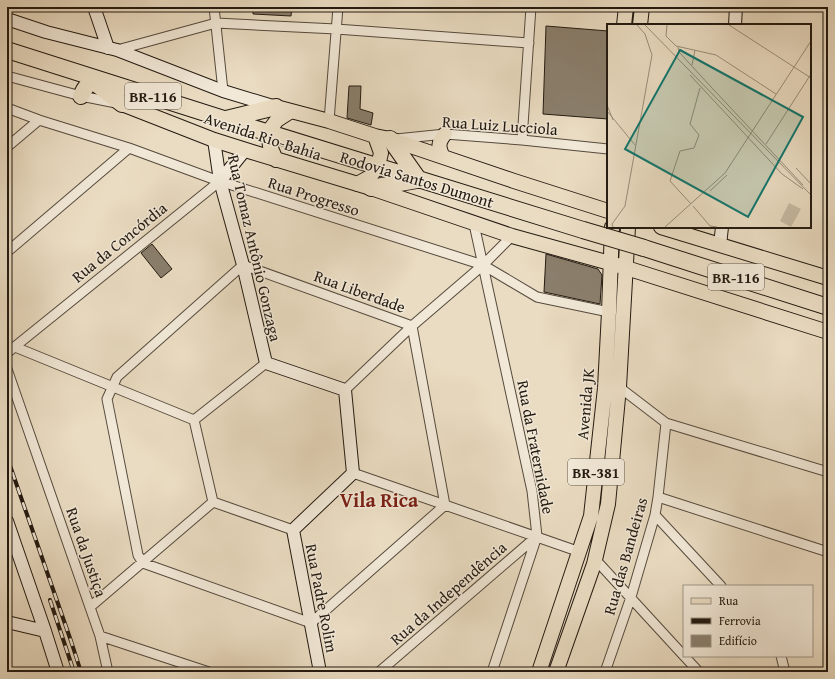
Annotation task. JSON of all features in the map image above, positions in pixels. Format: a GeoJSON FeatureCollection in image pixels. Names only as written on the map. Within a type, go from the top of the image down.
{"type":"FeatureCollection","features":[{"type":"Feature","properties":{"kind":"highway","name":"Rodovia Santos Dumont"},"geometry":{"type":"LineString","coordinates":[[7,50],[419,180],[644,248],[828,306]]}},
{"type":"Feature","properties":{"kind":"highway"},"geometry":{"type":"LineString","coordinates":[[81,96],[84,90],[86,76],[122,104]]}},
{"type":"Feature","properties":{"kind":"highway"},"geometry":{"type":"LineString","coordinates":[[224,119],[284,109]]}},
{"type":"Feature","properties":{"kind":"highway"},"geometry":{"type":"LineString","coordinates":[[382,138],[419,180]]}},
{"type":"Feature","properties":{"kind":"highway"},"geometry":{"type":"LineString","coordinates":[[364,186],[419,180]]}},
{"type":"Feature","properties":{"kind":"main road"},"geometry":{"type":"LineString","coordinates":[[624,24],[626,7]]}},
{"type":"Feature","properties":{"kind":"main road"},"geometry":{"type":"LineString","coordinates":[[640,24],[642,7]]}},
{"type":"Feature","properties":{"kind":"main road","name":"Avenida Rio-Bahia"},"geometry":{"type":"LineString","coordinates":[[122,104],[214,140],[364,186],[474,224],[611,263],[828,332]]}},
{"type":"Feature","properties":{"kind":"main road"},"geometry":{"type":"LineString","coordinates":[[276,160],[270,146],[268,132],[284,109]]}},
{"type":"Feature","properties":{"kind":"main road","name":"Avenida Rio-Bahia"},"geometry":{"type":"LineString","coordinates":[[284,109],[329,121],[607,211]]}},
{"type":"Feature","properties":{"kind":"main road"},"geometry":{"type":"LineString","coordinates":[[442,157],[439,145],[445,134]]}},
{"type":"Feature","properties":{"kind":"main road"},"geometry":{"type":"LineString","coordinates":[[364,186],[378,166],[382,138]]}},
{"type":"Feature","properties":{"kind":"main road","name":"Avenida JK"},"geometry":{"type":"LineString","coordinates":[[539,672],[591,516],[605,388],[612,228]]}},
{"type":"Feature","properties":{"kind":"main road","name":"Avenida JK"},"geometry":{"type":"LineString","coordinates":[[556,672],[595,559],[608,504],[619,387],[628,228]]}},
{"type":"Feature","properties":{"kind":"main road"},"geometry":{"type":"LineString","coordinates":[[663,228],[828,278]]}},
{"type":"Feature","properties":{"kind":"street"},"geometry":{"type":"LineString","coordinates":[[94,7],[113,49],[216,23],[336,29],[529,43]]}},
{"type":"Feature","properties":{"kind":"street"},"geometry":{"type":"LineString","coordinates":[[214,7],[223,91]]}},
{"type":"Feature","properties":{"kind":"street"},"geometry":{"type":"LineString","coordinates":[[329,121],[338,7]]}},
{"type":"Feature","properties":{"kind":"street"},"geometry":{"type":"LineString","coordinates":[[522,140],[531,7]]}},
{"type":"Feature","properties":{"kind":"street"},"geometry":{"type":"LineString","coordinates":[[735,24],[736,7]]}},
{"type":"Feature","properties":{"kind":"street","name":"Avenida Rio-Bahia"},"geometry":{"type":"LineString","coordinates":[[7,19],[46,32],[113,49],[223,91],[284,109]]}},
{"type":"Feature","properties":{"kind":"street","name":"Avenida Rio-Bahia"},"geometry":{"type":"LineString","coordinates":[[7,76],[81,96],[122,104]]}},
{"type":"Feature","properties":{"kind":"street","name":"Rua Progresso"},"geometry":{"type":"LineString","coordinates":[[7,108],[39,120],[129,148],[220,181],[483,265],[537,297],[609,312]]}},
{"type":"Feature","properties":{"kind":"street"},"geometry":{"type":"LineString","coordinates":[[7,147],[39,120]]}},
{"type":"Feature","properties":{"kind":"street","name":"Rua Luiz Lucciola"},"geometry":{"type":"LineString","coordinates":[[382,138],[445,134],[607,149]]}},
{"type":"Feature","properties":{"kind":"street","name":"Rua Tomaz Antônio Gonzaga"},"geometry":{"type":"LineString","coordinates":[[214,140],[220,181],[243,265],[266,363]]}},
{"type":"Feature","properties":{"kind":"street"},"geometry":{"type":"LineString","coordinates":[[7,252],[129,148]]}},
{"type":"Feature","properties":{"kind":"street","name":"Rua da Concórdia"},"geometry":{"type":"LineString","coordinates":[[7,353],[220,181],[246,150]]}},
{"type":"Feature","properties":{"kind":"street","name":"Rua da Fraternidade"},"geometry":{"type":"LineString","coordinates":[[474,224],[532,491],[537,536],[492,672]]}},
{"type":"Feature","properties":{"kind":"street"},"geometry":{"type":"LineString","coordinates":[[720,245],[722,228]]}},
{"type":"Feature","properties":{"kind":"street"},"geometry":{"type":"LineString","coordinates":[[345,390],[412,326],[483,265],[512,236]]}},
{"type":"Feature","properties":{"kind":"street"},"geometry":{"type":"LineString","coordinates":[[243,265],[117,376],[107,399],[138,555],[143,563],[311,623],[445,505]]}},
{"type":"Feature","properties":{"kind":"street","name":"Rua Liberdade"},"geometry":{"type":"LineString","coordinates":[[243,265],[412,326],[445,505]]}},
{"type":"Feature","properties":{"kind":"street"},"geometry":{"type":"LineString","coordinates":[[15,347],[194,420]]}},
{"type":"Feature","properties":{"kind":"street"},"geometry":{"type":"LineString","coordinates":[[194,420],[266,363],[345,390]]}},
{"type":"Feature","properties":{"kind":"street","name":"Rua da Justiça"},"geometry":{"type":"LineString","coordinates":[[7,369],[100,636],[108,672]]}},
{"type":"Feature","properties":{"kind":"street"},"geometry":{"type":"LineString","coordinates":[[619,387],[666,423],[828,472]]}},
{"type":"Feature","properties":{"kind":"street"},"geometry":{"type":"LineString","coordinates":[[345,390],[353,473]]}},
{"type":"Feature","properties":{"kind":"street"},"geometry":{"type":"LineString","coordinates":[[194,420],[214,502]]}},
{"type":"Feature","properties":{"kind":"street","name":"Rua das Bandeiras"},"geometry":{"type":"LineString","coordinates":[[605,672],[631,597],[655,515],[666,423]]}},
{"type":"Feature","properties":{"kind":"street"},"geometry":{"type":"LineString","coordinates":[[353,473],[580,552]]}},
{"type":"Feature","properties":{"kind":"street"},"geometry":{"type":"LineString","coordinates":[[214,502],[293,530],[353,473]]}},
{"type":"Feature","properties":{"kind":"street"},"geometry":{"type":"LineString","coordinates":[[658,497],[828,552]]}},
{"type":"Feature","properties":{"kind":"street"},"geometry":{"type":"LineString","coordinates":[[90,607],[214,502]]}},
{"type":"Feature","properties":{"kind":"street"},"geometry":{"type":"LineString","coordinates":[[655,515],[720,585]]}},
{"type":"Feature","properties":{"kind":"street"},"geometry":{"type":"LineString","coordinates":[[7,521],[46,630],[58,672]]}},
{"type":"Feature","properties":{"kind":"street","name":"Rua Padre Rolim"},"geometry":{"type":"LineString","coordinates":[[293,530],[320,672]]}},
{"type":"Feature","properties":{"kind":"street","name":"Rua da Independência"},"geometry":{"type":"LineString","coordinates":[[379,672],[537,536]]}},
{"type":"Feature","properties":{"kind":"street"},"geometry":{"type":"LineString","coordinates":[[595,559],[683,655]]}},
{"type":"Feature","properties":{"kind":"street"},"geometry":{"type":"LineString","coordinates":[[8,626],[46,630]]}},
{"type":"Feature","properties":{"kind":"street"},"geometry":{"type":"LineString","coordinates":[[100,636],[209,672]]}},
{"type":"Feature","properties":{"kind":"street"},"geometry":{"type":"LineString","coordinates":[[685,657],[699,672]]}},
{"type":"Feature","properties":{"kind":"street"},"geometry":{"type":"LineString","coordinates":[[781,657],[785,672]]}},
{"type":"Feature","properties":{"kind":"building"},"geometry":{"type":"Polygon","coordinates":[[[253,7],[292,7],[291,16],[253,14],[253,7]]]}},
{"type":"Feature","properties":{"kind":"building"},"geometry":{"type":"Polygon","coordinates":[[[546,26],[607,31],[607,119],[543,114],[546,26]]]}},
{"type":"Feature","properties":{"kind":"building"},"geometry":{"type":"Polygon","coordinates":[[[349,86],[361,86],[360,109],[373,113],[371,125],[347,118],[349,86]]]}},
{"type":"Feature","properties":{"kind":"building"},"geometry":{"type":"Polygon","coordinates":[[[152,244],[172,269],[161,278],[141,253],[152,244]]]}},
{"type":"Feature","properties":{"kind":"building"},"geometry":{"type":"Polygon","coordinates":[[[546,254],[598,269],[602,275],[600,304],[544,292],[546,254]]]}},
{"type":"Feature","properties":{"kind":"railway"},"geometry":{"type":"LineString","coordinates":[[7,457],[81,672]]}},
{"type":"Feature","properties":{"kind":"railway"},"geometry":{"type":"LineString","coordinates":[[50,600],[74,672]]}},
{"type":"Feature","properties":{"kind":"district","name":"Vila Rica"},"geometry":{"type":"Point","coordinates":[379,499]}}]}
